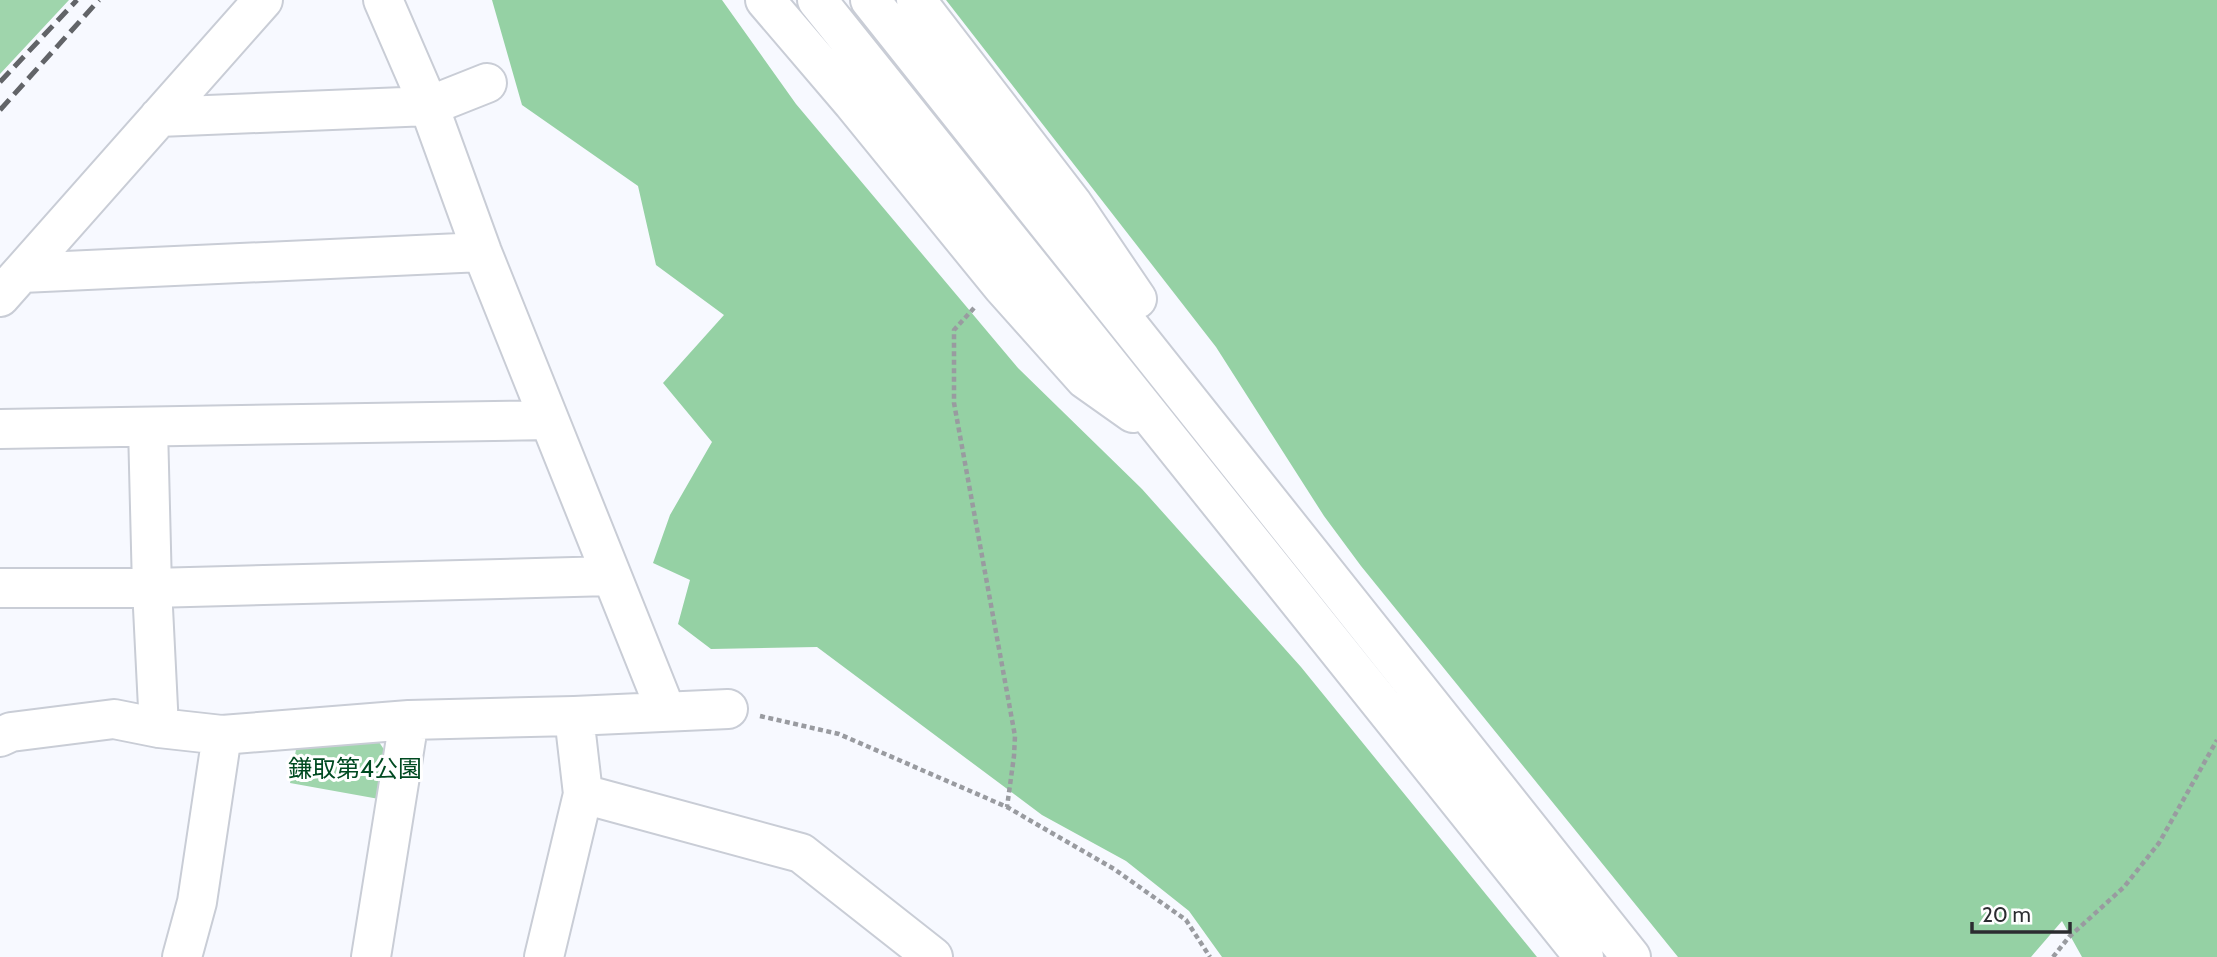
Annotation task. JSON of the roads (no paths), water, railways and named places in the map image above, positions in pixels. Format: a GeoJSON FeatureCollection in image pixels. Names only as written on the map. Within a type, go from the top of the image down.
{"type":"FeatureCollection","features":[{"type":"Feature","properties":{"kind":"street"},"geometry":{"type":"LineString","coordinates":[[11,285],[263,0]]}},
{"type":"Feature","properties":{"kind":"street"},"geometry":{"type":"LineString","coordinates":[[383,0],[429,106],[482,252],[666,711]]}},
{"type":"Feature","properties":{"kind":"street"},"geometry":{"type":"LineString","coordinates":[[765,0],[1002,286],[1085,379],[1171,441]]}},
{"type":"Feature","properties":{"kind":"street"},"geometry":{"type":"LineString","coordinates":[[817,0],[1584,957]]}},
{"type":"Feature","properties":{"kind":"street"},"geometry":{"type":"LineString","coordinates":[[870,0],[1631,957]]}},
{"type":"Feature","properties":{"kind":"street"},"geometry":{"type":"LineString","coordinates":[[915,0],[1072,203],[1168,345],[1203,419]]}},
{"type":"Feature","properties":{"kind":"street"},"geometry":{"type":"LineString","coordinates":[[159,117],[429,106],[487,83]]}},
{"type":"Feature","properties":{"kind":"street"},"geometry":{"type":"LineString","coordinates":[[11,285],[482,252]]}},
{"type":"Feature","properties":{"kind":"street"},"geometry":{"type":"LineString","coordinates":[[0,429],[549,420]]}},
{"type":"Feature","properties":{"kind":"street"},"geometry":{"type":"LineString","coordinates":[[149,427],[152,588],[159,728]]}},
{"type":"Feature","properties":{"kind":"street"},"geometry":{"type":"LineString","coordinates":[[0,587],[152,588],[611,576]]}},
{"type":"Feature","properties":{"kind":"street"},"geometry":{"type":"LineString","coordinates":[[0,737],[11,732],[114,719],[159,728],[222,735],[409,720],[728,709]]}},
{"type":"Feature","properties":{"kind":"street"},"geometry":{"type":"LineString","coordinates":[[544,957],[583,794],[574,716]]}},
{"type":"Feature","properties":{"kind":"street"},"geometry":{"type":"LineString","coordinates":[[371,957],[409,720]]}},
{"type":"Feature","properties":{"kind":"street"},"geometry":{"type":"LineString","coordinates":[[182,957],[197,902],[222,735]]}},
{"type":"Feature","properties":{"kind":"street"},"geometry":{"type":"LineString","coordinates":[[583,794],[801,853],[933,957]]}},
{"type":"Feature","properties":{"kind":"railway"},"geometry":{"type":"LineString","coordinates":[[0,82],[77,0]]}},
{"type":"Feature","properties":{"kind":"railway"},"geometry":{"type":"LineString","coordinates":[[0,110],[99,0]]}},
{"type":"Feature","properties":{"kind":"park label","name":"鎌取第4公園"},"geometry":{"type":"Point","coordinates":[355,768]}}]}
